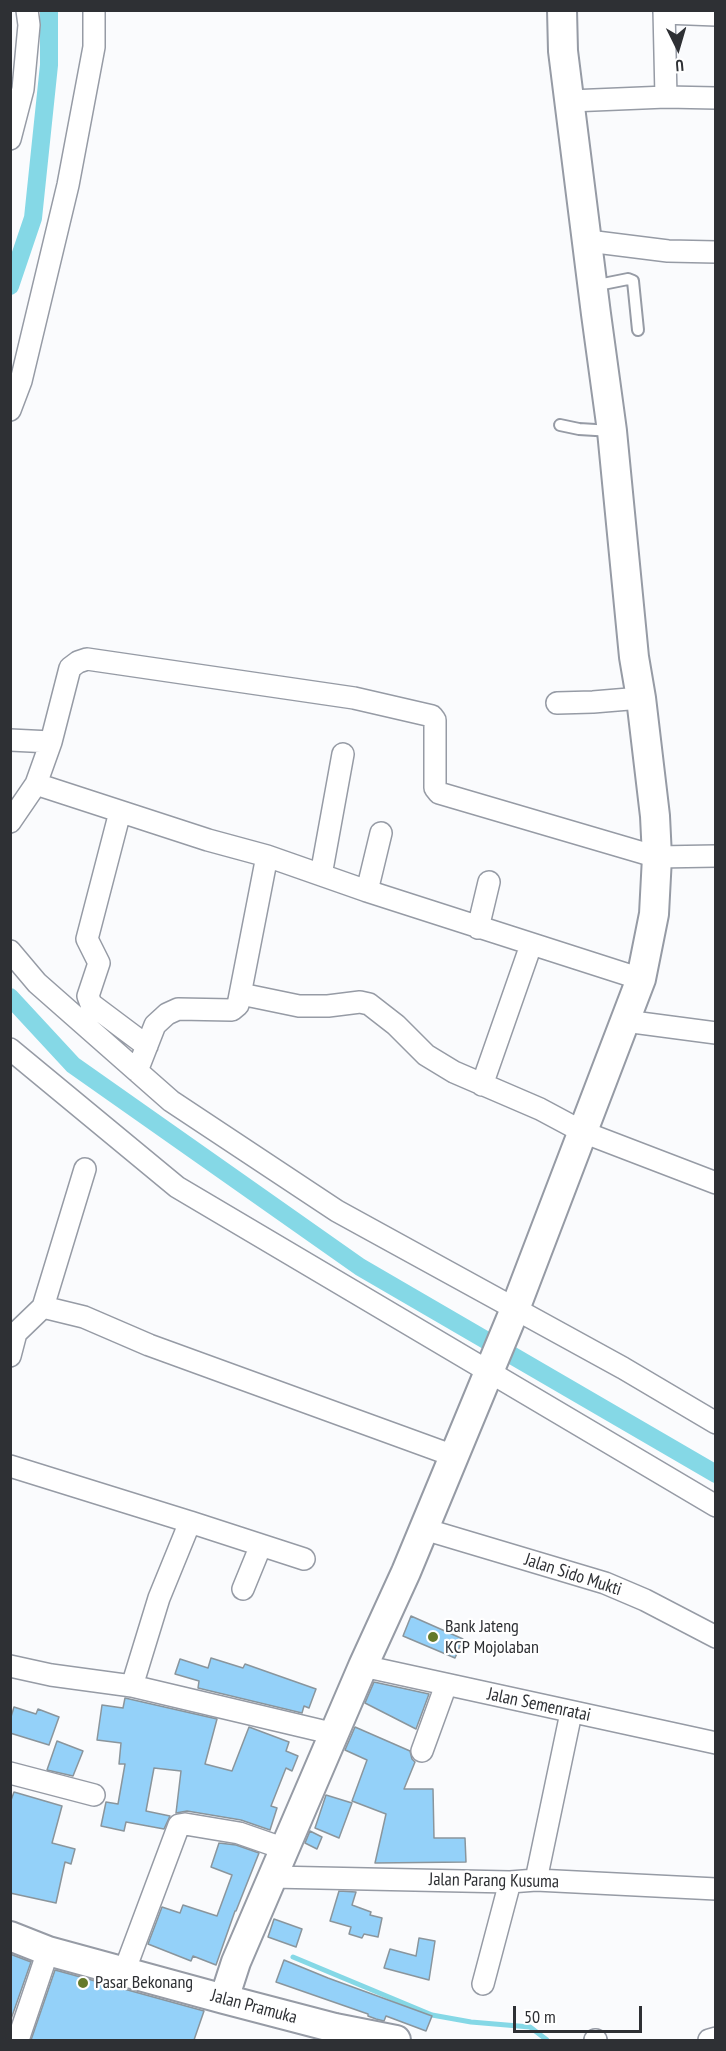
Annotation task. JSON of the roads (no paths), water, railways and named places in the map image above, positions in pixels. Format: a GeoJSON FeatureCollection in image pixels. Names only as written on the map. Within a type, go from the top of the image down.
{"type":"FeatureCollection","features":[{"type":"Feature","properties":{"kind":"main road"},"geometry":{"type":"LineString","coordinates":[[224,1999],[236,1962],[424,1529],[513,1313],[640,979],[654,914],[657,857],[655,816],[634,657],[612,431],[563,51],[562,10]]}},
{"type":"Feature","properties":{"kind":"main road","name":"Jalan Pramuka"},"geometry":{"type":"LineString","coordinates":[[10,1936],[48,1951],[224,1999],[333,2034],[396,2040]]}},
{"type":"Feature","properties":{"kind":"street"},"geometry":{"type":"LineString","coordinates":[[10,139],[23,89],[29,25],[27,10]]}},
{"type":"Feature","properties":{"kind":"street"},"geometry":{"type":"LineString","coordinates":[[10,410],[21,381],[68,185],[94,47],[94,10]]}},
{"type":"Feature","properties":{"kind":"street"},"geometry":{"type":"LineString","coordinates":[[666,97],[664,12],[716,15]]}},
{"type":"Feature","properties":{"kind":"street"},"geometry":{"type":"LineString","coordinates":[[570,101],[666,97],[716,98]]}},
{"type":"Feature","properties":{"kind":"street"},"geometry":{"type":"LineString","coordinates":[[588,241],[668,251],[716,252]]}},
{"type":"Feature","properties":{"kind":"street"},"geometry":{"type":"LineString","coordinates":[[10,822],[36,784],[51,742],[70,668],[87,658],[354,698],[432,716],[435,720],[435,788],[439,794],[657,857],[716,856]]}},
{"type":"Feature","properties":{"kind":"street"},"geometry":{"type":"LineString","coordinates":[[557,703],[641,698]]}},
{"type":"Feature","properties":{"kind":"street"},"geometry":{"type":"LineString","coordinates":[[10,740],[51,742]]}},
{"type":"Feature","properties":{"kind":"street"},"geometry":{"type":"LineString","coordinates":[[321,875],[344,754]]}},
{"type":"Feature","properties":{"kind":"street"},"geometry":{"type":"LineString","coordinates":[[36,784],[208,840],[267,856],[478,928],[640,979]]}},
{"type":"Feature","properties":{"kind":"street"},"geometry":{"type":"LineString","coordinates":[[120,812],[87,939],[99,963],[88,996],[91,1004],[147,1046]]}},
{"type":"Feature","properties":{"kind":"street"},"geometry":{"type":"LineString","coordinates":[[367,891],[381,833]]}},
{"type":"Feature","properties":{"kind":"street"},"geometry":{"type":"LineString","coordinates":[[137,1071],[155,1026],[167,1014],[178,1009],[232,1010],[238,1005],[242,994],[267,856]]}},
{"type":"Feature","properties":{"kind":"street"},"geometry":{"type":"LineString","coordinates":[[478,928],[489,882]]}},
{"type":"Feature","properties":{"kind":"street"},"geometry":{"type":"LineString","coordinates":[[482,1085],[531,945]]}},
{"type":"Feature","properties":{"kind":"street"},"geometry":{"type":"LineString","coordinates":[[10,951],[37,983],[171,1101],[337,1211],[513,1313],[623,1368],[716,1423]]}},
{"type":"Feature","properties":{"kind":"street"},"geometry":{"type":"LineString","coordinates":[[242,994],[299,1006],[328,1006],[360,1002],[369,1004],[396,1025],[426,1055],[454,1072],[540,1109],[583,1132],[716,1183]]}},
{"type":"Feature","properties":{"kind":"street"},"geometry":{"type":"LineString","coordinates":[[625,1020],[716,1033]]}},
{"type":"Feature","properties":{"kind":"street"},"geometry":{"type":"LineString","coordinates":[[10,1049],[177,1187],[314,1268],[492,1365],[716,1506]]}},
{"type":"Feature","properties":{"kind":"street"},"geometry":{"type":"LineString","coordinates":[[10,1356],[13,1333],[43,1307],[85,1169]]}},
{"type":"Feature","properties":{"kind":"street"},"geometry":{"type":"LineString","coordinates":[[43,1307],[84,1317],[149,1345],[454,1456]]}},
{"type":"Feature","properties":{"kind":"street"},"geometry":{"type":"LineString","coordinates":[[10,1466],[304,1559]]}},
{"type":"Feature","properties":{"kind":"street"},"geometry":{"type":"LineString","coordinates":[[132,1686],[159,1598],[190,1522]]}},
{"type":"Feature","properties":{"kind":"street","name":"Jalan Sido Mukti"},"geometry":{"type":"LineString","coordinates":[[424,1529],[605,1583],[645,1600],[716,1637]]}},
{"type":"Feature","properties":{"kind":"street"},"geometry":{"type":"LineString","coordinates":[[243,1589],[261,1545]]}},
{"type":"Feature","properties":{"kind":"street"},"geometry":{"type":"LineString","coordinates":[[10,1666],[51,1675],[132,1686],[334,1734]]}},
{"type":"Feature","properties":{"kind":"street","name":"Jalan Semenratai"},"geometry":{"type":"LineString","coordinates":[[363,1666],[716,1743]]}},
{"type":"Feature","properties":{"kind":"street"},"geometry":{"type":"LineString","coordinates":[[422,1750],[446,1684]]}},
{"type":"Feature","properties":{"kind":"street"},"geometry":{"type":"LineString","coordinates":[[536,1880],[571,1713]]}},
{"type":"Feature","properties":{"kind":"street"},"geometry":{"type":"LineString","coordinates":[[10,1773],[94,1795]]}},
{"type":"Feature","properties":{"kind":"street"},"geometry":{"type":"LineString","coordinates":[[124,1972],[178,1826],[185,1824],[220,1829],[285,1849]]}},
{"type":"Feature","properties":{"kind":"street","name":"Jalan Parang Kusuma"},"geometry":{"type":"LineString","coordinates":[[272,1877],[510,1882],[536,1880],[716,1889]]}},
{"type":"Feature","properties":{"kind":"street"},"geometry":{"type":"LineString","coordinates":[[483,1984],[510,1882]]}},
{"type":"Feature","properties":{"kind":"street"},"geometry":{"type":"LineString","coordinates":[[18,2040],[48,1951]]}},
{"type":"Feature","properties":{"kind":"street"},"geometry":{"type":"LineString","coordinates":[[709,2040],[716,2038]]}},
{"type":"Feature","properties":{"kind":"lane"},"geometry":{"type":"LineString","coordinates":[[593,286],[628,279],[633,281],[638,330]]}},
{"type":"Feature","properties":{"kind":"lane"},"geometry":{"type":"LineString","coordinates":[[560,425],[612,431]]}},
{"type":"Feature","properties":{"kind":"waterway"},"geometry":{"type":"LineString","coordinates":[[10,286],[33,218],[49,65],[49,10]]}},
{"type":"Feature","properties":{"kind":"waterway"},"geometry":{"type":"LineString","coordinates":[[10,997],[73,1065],[360,1267],[716,1474]]}},
{"type":"Feature","properties":{"kind":"waterway"},"geometry":{"type":"LineString","coordinates":[[293,1957],[432,2015],[471,2022],[530,2027],[547,2040]]}},
{"type":"Feature","properties":{"kind":"place","name":"Bank Jateng KCP Mojolaban"},"geometry":{"type":"Point","coordinates":[433,1637]}},
{"type":"Feature","properties":{"kind":"place","name":"Pasar Bekonang"},"geometry":{"type":"Point","coordinates":[83,1983]}}]}
